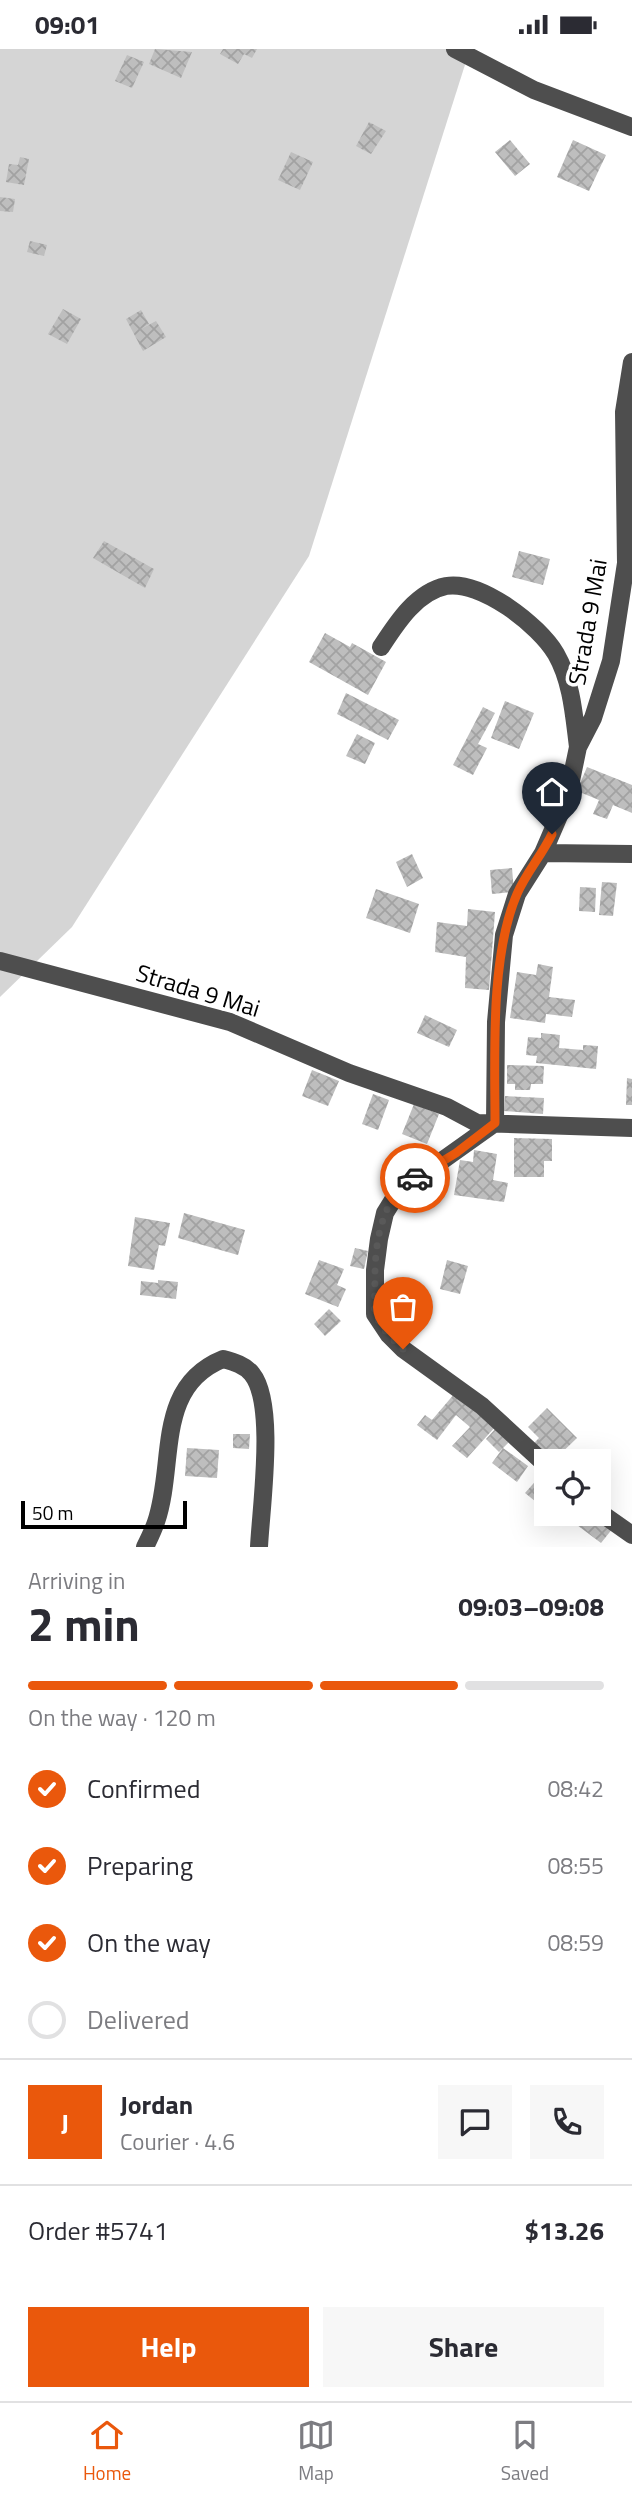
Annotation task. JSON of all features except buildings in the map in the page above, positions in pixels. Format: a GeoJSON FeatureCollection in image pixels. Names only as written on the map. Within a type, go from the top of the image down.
{"type":"FeatureCollection","features":[{"type":"Feature","properties":{"kind":"street"},"geometry":{"type":"LineString","coordinates":[[455,49],[534,90],[632,127]]}},
{"type":"Feature","properties":{"kind":"street","name":"Strada 9 Mai"},"geometry":{"type":"LineString","coordinates":[[0,961],[230,1022],[349,1073],[447,1107],[477,1123],[495,1123],[496,1022],[504,935],[517,894],[543,853],[568,795],[578,747],[593,718],[611,661],[626,563],[624,412],[632,362]]}},
{"type":"Feature","properties":{"kind":"street"},"geometry":{"type":"LineString","coordinates":[[381,647],[399,619],[428,593],[447,586],[472,589],[492,597],[512,610],[555,653],[572,699],[578,747]]}},
{"type":"Feature","properties":{"kind":"street"},"geometry":{"type":"LineString","coordinates":[[543,853],[632,853]]}},
{"type":"Feature","properties":{"kind":"street"},"geometry":{"type":"LineString","coordinates":[[534,1454],[482,1406],[403,1349],[389,1335],[375,1314],[375,1270],[385,1213],[398,1192],[495,1123],[632,1128]]}},
{"type":"Feature","properties":{"kind":"street"},"geometry":{"type":"LineString","coordinates":[[145,1547],[157,1521],[176,1406],[195,1376],[223,1359],[237,1362],[252,1373],[266,1409],[258,1547]]}},
{"type":"Feature","properties":{"kind":"street"},"geometry":{"type":"LineString","coordinates":[[611,1520],[632,1535]]}},
{"type":"Feature","properties":{"kind":"shaded area"},"geometry":{"type":"Polygon","coordinates":[[[0,49],[470,49],[309,556],[72,927],[0,997],[0,49]]]}},
{"type":"Feature","properties":{"kind":"way so far"},"geometry":{"type":"LineString","coordinates":[[403,1349],[389,1335],[375,1314],[375,1270],[385,1213],[398,1192],[415,1178]]}},
{"type":"Feature","properties":{"kind":"route"},"geometry":{"type":"LineString","coordinates":[[415,1178],[456,1153],[495,1123],[496,1022],[504,935],[517,894],[552,834]]}}]}
